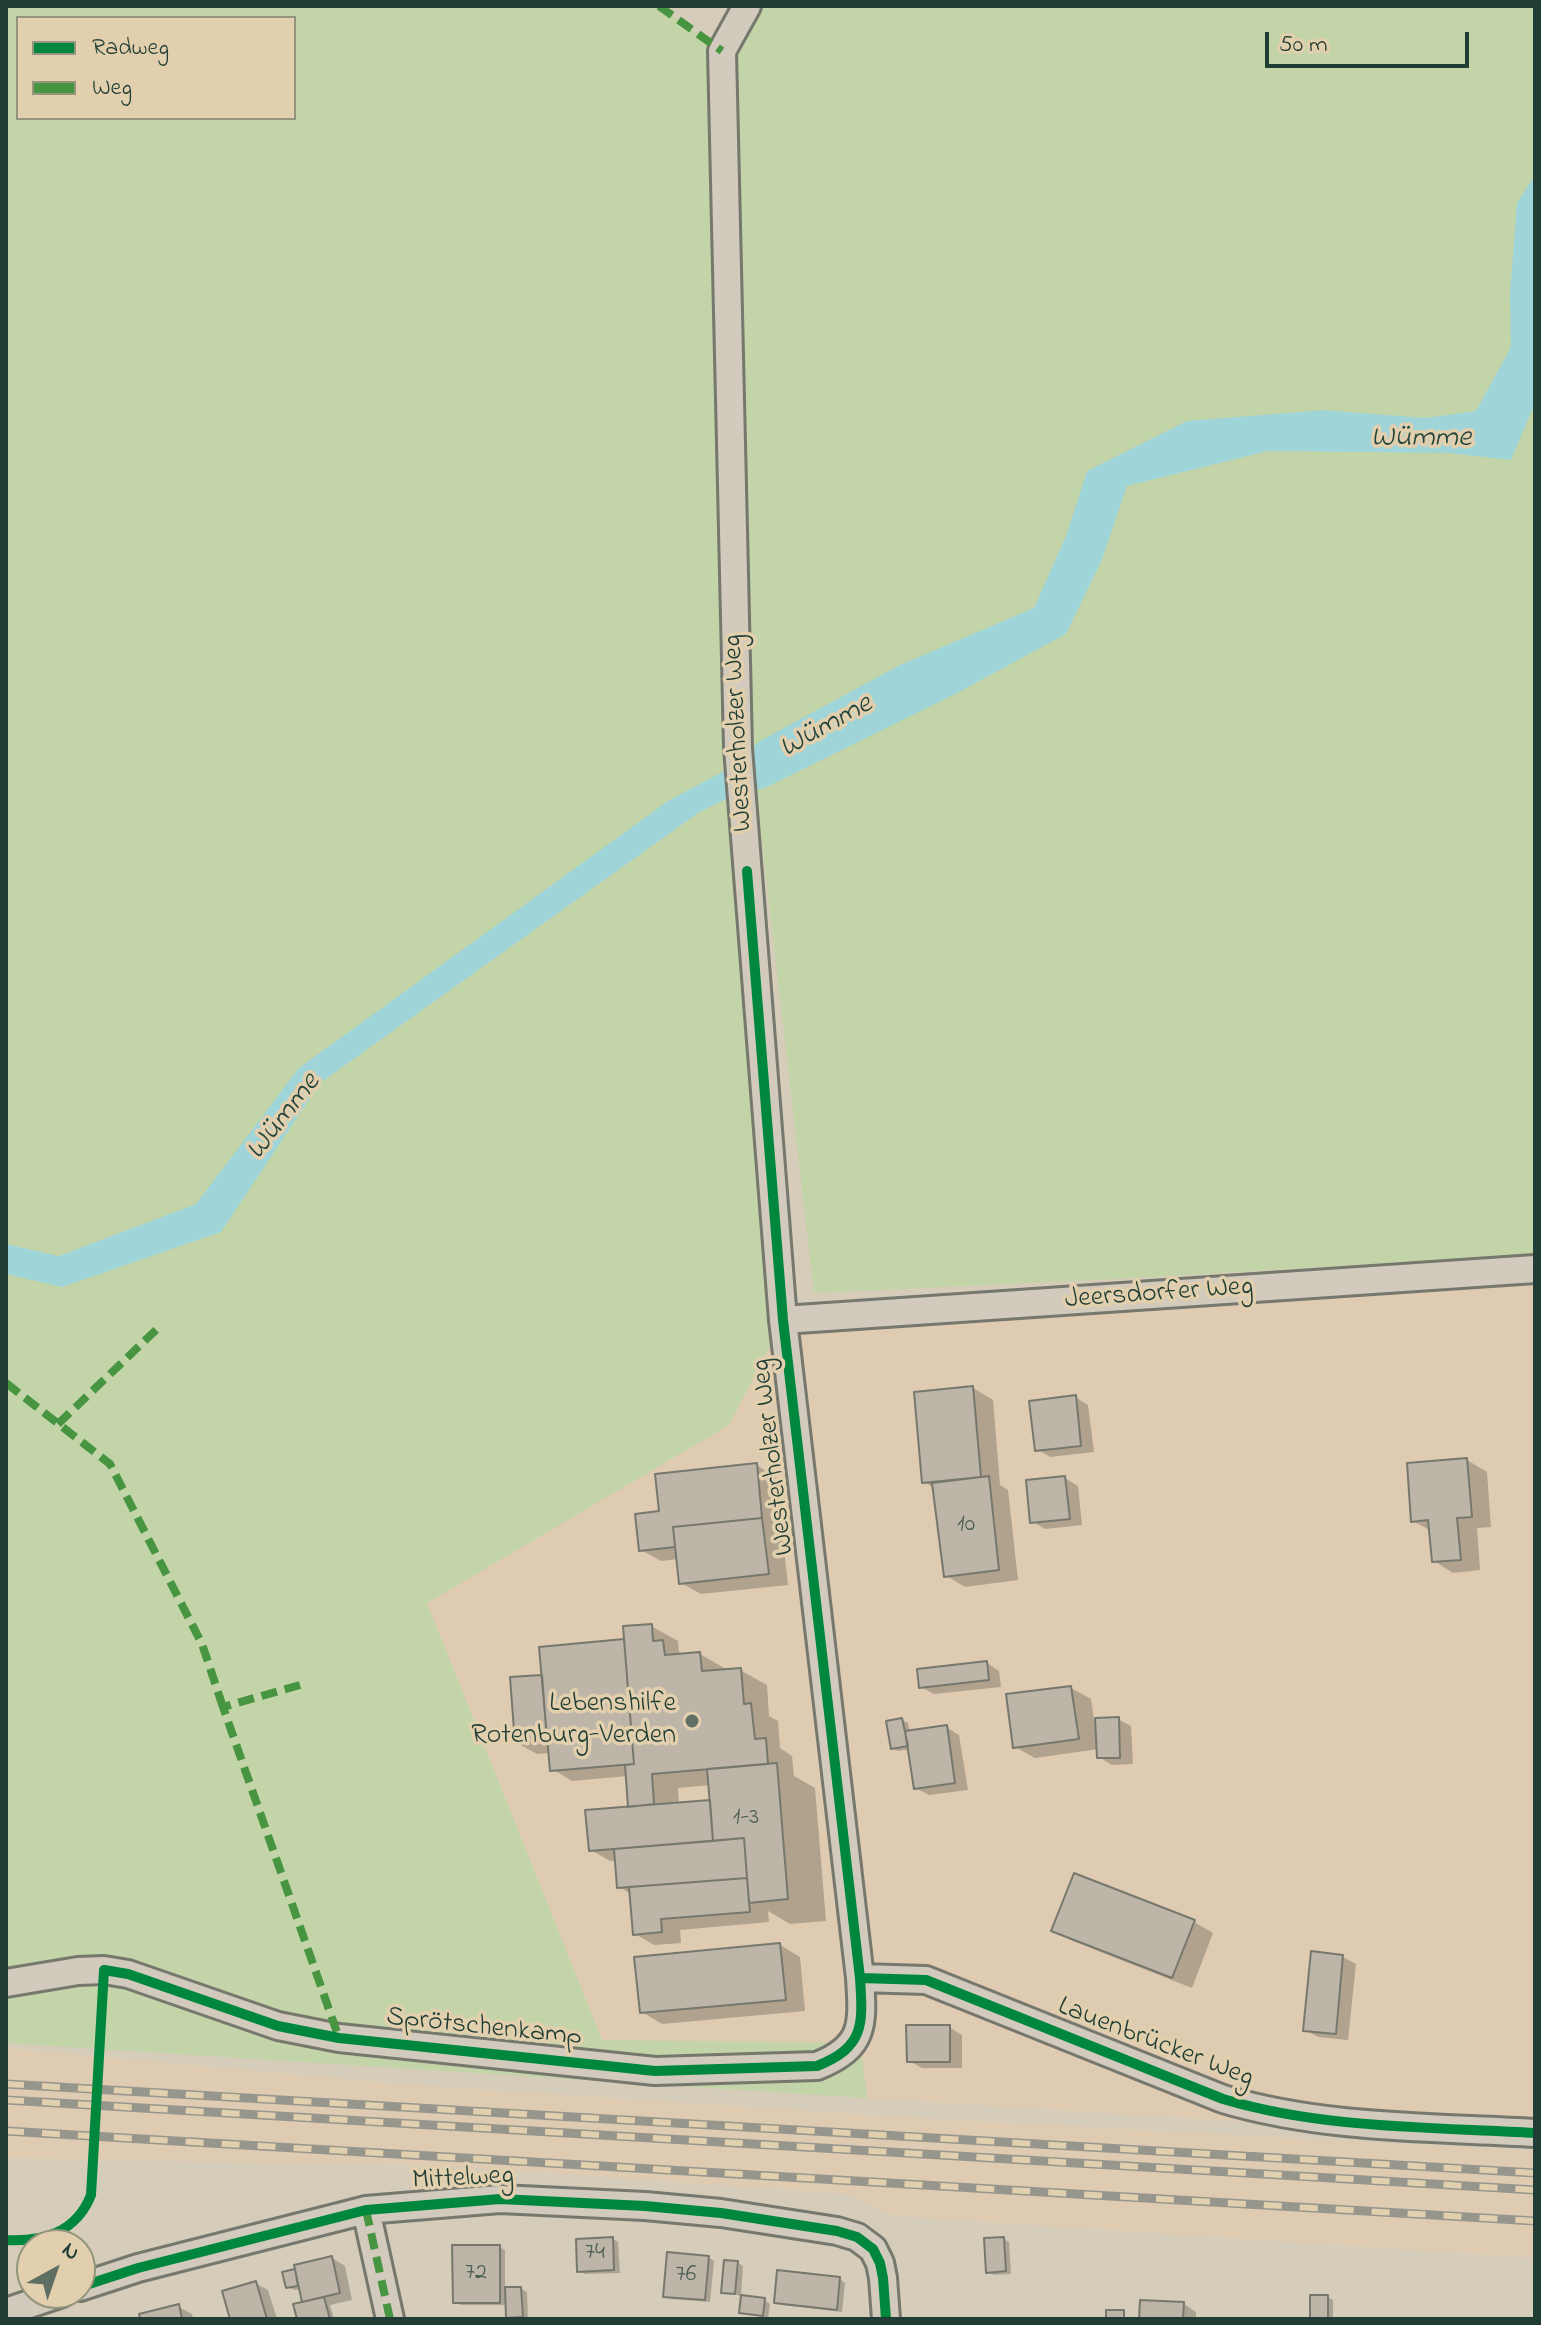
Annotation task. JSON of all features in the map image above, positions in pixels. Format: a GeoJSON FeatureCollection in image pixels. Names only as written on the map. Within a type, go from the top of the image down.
{"type":"FeatureCollection","features":[{"type":"Feature","properties":{"kind":"street","name":"Westerholzer Weg"},"geometry":{"type":"LineString","coordinates":[[747,6],[722,51],[738,748],[783,1320],[860,1978],[863,2019],[857,2035]]}},
{"type":"Feature","properties":{"kind":"street","name":"Jeersdorfer Weg"},"geometry":{"type":"LineString","coordinates":[[783,1320],[1535,1269]]}},
{"type":"Feature","properties":{"kind":"street","name":"Sprötschenkamp"},"geometry":{"type":"LineString","coordinates":[[6,1983],[78,1971],[128,1974],[278,2026],[339,2038],[655,2071],[817,2066],[835,2059],[857,2035]]}},
{"type":"Feature","properties":{"kind":"street","name":"Lauenbrücker Weg"},"geometry":{"type":"LineString","coordinates":[[860,1978],[926,1980],[1223,2099],[1258,2110],[1369,2123],[1535,2133]]}},
{"type":"Feature","properties":{"kind":"street","name":"Mittelweg"},"geometry":{"type":"LineString","coordinates":[[96,2282],[138,2268],[366,2210],[500,2199],[645,2206],[783,2222],[857,2237],[873,2249],[880,2263],[886,2319]]}},
{"type":"Feature","properties":{"kind":"street"},"geometry":{"type":"LineString","coordinates":[[366,2210],[390,2319]]}},
{"type":"Feature","properties":{"kind":"shaded area"},"geometry":{"type":"Polygon","coordinates":[[[1535,1273],[1535,2140],[867,2098],[860,2043],[602,2040],[427,1603],[729,1425],[783,1320],[1535,1273]]]}},
{"type":"Feature","properties":{"kind":"shaded area"},"geometry":{"type":"Polygon","coordinates":[[[6,2048],[413,2085],[921,2118],[1535,2151],[1535,2258],[895,2216],[847,2194],[448,2166],[6,2158],[6,2048]]]}},
{"type":"Feature","properties":{"kind":"green space"},"geometry":{"type":"Polygon","coordinates":[[[6,6],[659,6],[711,43],[711,51],[716,55],[726,770],[720,774],[722,801],[730,797],[774,1339],[729,1425],[427,1603],[602,2040],[860,2043],[867,2098],[6,2043],[6,6]]]}},
{"type":"Feature","properties":{"kind":"green space"},"geometry":{"type":"Polygon","coordinates":[[[756,6],[1535,6],[1535,1254],[1155,1277],[814,1293],[750,738],[729,53],[756,6]]]}},
{"type":"Feature","properties":{"kind":"water","name":"Wümme"},"geometry":{"type":"Polygon","coordinates":[[[1535,175],[1535,403],[1511,460],[1449,453],[1268,451],[1127,486],[1101,562],[1066,634],[959,692],[767,787],[730,797],[698,813],[320,1083],[221,1232],[62,1287],[6,1274],[6,1244],[59,1256],[196,1204],[299,1068],[668,801],[726,770],[760,741],[900,665],[1034,608],[1066,536],[1087,471],[1187,421],[1324,410],[1425,418],[1476,411],[1511,347],[1510,294],[1517,203],[1535,175]]]}},
{"type":"Feature","properties":{"kind":"building"},"geometry":{"type":"Polygon","coordinates":[[[973,1386],[981,1477],[922,1483],[914,1392],[973,1386]]]}},
{"type":"Feature","properties":{"kind":"building"},"geometry":{"type":"Polygon","coordinates":[[[1076,1395],[1081,1446],[1035,1451],[1029,1401],[1076,1395]]]}},
{"type":"Feature","properties":{"kind":"building"},"geometry":{"type":"Polygon","coordinates":[[[1467,1458],[1472,1517],[1457,1518],[1461,1560],[1432,1562],[1428,1520],[1411,1522],[1407,1463],[1467,1458]]]}},
{"type":"Feature","properties":{"kind":"building"},"geometry":{"type":"Polygon","coordinates":[[[757,1463],[762,1518],[673,1527],[675,1547],[639,1551],[635,1514],[659,1511],[655,1474],[757,1463]]]}},
{"type":"Feature","properties":{"kind":"building"},"geometry":{"type":"Polygon","coordinates":[[[989,1476],[999,1570],[944,1577],[932,1483],[989,1476]]]}},
{"type":"Feature","properties":{"kind":"building"},"geometry":{"type":"Polygon","coordinates":[[[1065,1476],[1070,1519],[1030,1523],[1026,1480],[1065,1476]]]}},
{"type":"Feature","properties":{"kind":"building"},"geometry":{"type":"Polygon","coordinates":[[[762,1518],[769,1574],[679,1584],[673,1527],[762,1518]]]}},
{"type":"Feature","properties":{"kind":"building","name":"Lebenshilfe Rotenburg-Verden"},"geometry":{"type":"Polygon","coordinates":[[[652,1624],[653,1641],[663,1640],[665,1655],[700,1652],[702,1671],[741,1668],[744,1704],[751,1703],[755,1739],[766,1738],[768,1764],[652,1774],[654,1804],[628,1807],[625,1765],[634,1764],[623,1626],[652,1624]]]}},
{"type":"Feature","properties":{"kind":"building"},"geometry":{"type":"Polygon","coordinates":[[[624,1639],[634,1764],[550,1771],[539,1647],[624,1639]]]}},
{"type":"Feature","properties":{"kind":"building"},"geometry":{"type":"Polygon","coordinates":[[[987,1661],[989,1680],[919,1688],[917,1669],[987,1661]]]}},
{"type":"Feature","properties":{"kind":"building"},"geometry":{"type":"Polygon","coordinates":[[[542,1675],[547,1741],[515,1744],[510,1677],[542,1675]]]}},
{"type":"Feature","properties":{"kind":"building"},"geometry":{"type":"Polygon","coordinates":[[[1071,1686],[1079,1739],[1013,1748],[1006,1694],[1071,1686]]]}},
{"type":"Feature","properties":{"kind":"building"},"geometry":{"type":"Polygon","coordinates":[[[1119,1717],[1120,1758],[1097,1758],[1095,1718],[1119,1717]]]}},
{"type":"Feature","properties":{"kind":"building"},"geometry":{"type":"Polygon","coordinates":[[[902,1718],[908,1746],[891,1749],[886,1721],[902,1718]]]}},
{"type":"Feature","properties":{"kind":"building"},"geometry":{"type":"Polygon","coordinates":[[[947,1725],[955,1783],[914,1789],[905,1731],[947,1725]]]}},
{"type":"Feature","properties":{"kind":"building"},"geometry":{"type":"Polygon","coordinates":[[[777,1763],[788,1899],[749,1903],[744,1838],[713,1841],[707,1769],[777,1763]]]}},
{"type":"Feature","properties":{"kind":"building"},"geometry":{"type":"Polygon","coordinates":[[[710,1800],[713,1841],[589,1851],[585,1810],[710,1800]]]}},
{"type":"Feature","properties":{"kind":"building"},"geometry":{"type":"Polygon","coordinates":[[[744,1838],[747,1878],[617,1888],[614,1849],[744,1838]]]}},
{"type":"Feature","properties":{"kind":"building"},"geometry":{"type":"Polygon","coordinates":[[[1074,1873],[1195,1920],[1172,1978],[1051,1931],[1074,1873]]]}},
{"type":"Feature","properties":{"kind":"building"},"geometry":{"type":"Polygon","coordinates":[[[747,1878],[750,1912],[661,1919],[662,1932],[633,1935],[629,1887],[747,1878]]]}},
{"type":"Feature","properties":{"kind":"building"},"geometry":{"type":"Polygon","coordinates":[[[780,1943],[786,2000],[640,2013],[634,1957],[780,1943]]]}},
{"type":"Feature","properties":{"kind":"building"},"geometry":{"type":"Polygon","coordinates":[[[1311,1951],[1343,1955],[1336,2034],[1303,2031],[1311,1951]]]}},
{"type":"Feature","properties":{"kind":"building"},"geometry":{"type":"Polygon","coordinates":[[[906,2025],[950,2025],[950,2062],[907,2062],[906,2025]]]}},
{"type":"Feature","properties":{"kind":"building"},"geometry":{"type":"Polygon","coordinates":[[[613,2237],[614,2270],[577,2272],[576,2239],[613,2237]]]}},
{"type":"Feature","properties":{"kind":"building"},"geometry":{"type":"Polygon","coordinates":[[[1004,2237],[1006,2271],[986,2273],[984,2238],[1004,2237]]]}},
{"type":"Feature","properties":{"kind":"building"},"geometry":{"type":"Polygon","coordinates":[[[452,2245],[500,2245],[500,2303],[453,2303],[452,2245]]]}},
{"type":"Feature","properties":{"kind":"building"},"geometry":{"type":"Polygon","coordinates":[[[667,2252],[709,2256],[705,2300],[663,2297],[667,2252]]]}},
{"type":"Feature","properties":{"kind":"building"},"geometry":{"type":"Polygon","coordinates":[[[332,2256],[340,2293],[302,2302],[294,2265],[332,2256]]]}},
{"type":"Feature","properties":{"kind":"building"},"geometry":{"type":"Polygon","coordinates":[[[724,2260],[738,2261],[735,2294],[721,2293],[724,2260]]]}},
{"type":"Feature","properties":{"kind":"building"},"geometry":{"type":"Polygon","coordinates":[[[295,2269],[298,2286],[286,2288],[282,2272],[295,2269]]]}},
{"type":"Feature","properties":{"kind":"building"},"geometry":{"type":"Polygon","coordinates":[[[777,2270],[840,2277],[837,2310],[774,2303],[777,2270]]]}},
{"type":"Feature","properties":{"kind":"building"},"geometry":{"type":"Polygon","coordinates":[[[256,2281],[267,2319],[230,2319],[222,2291],[256,2281]]]}},
{"type":"Feature","properties":{"kind":"building"},"geometry":{"type":"Polygon","coordinates":[[[505,2287],[521,2287],[523,2317],[506,2318],[505,2287]]]}},
{"type":"Feature","properties":{"kind":"building"},"geometry":{"type":"Polygon","coordinates":[[[741,2295],[765,2298],[763,2316],[739,2313],[741,2295]]]}},
{"type":"Feature","properties":{"kind":"building"},"geometry":{"type":"Polygon","coordinates":[[[1310,2295],[1328,2295],[1328,2319],[1310,2319],[1310,2295]]]}},
{"type":"Feature","properties":{"kind":"building"},"geometry":{"type":"Polygon","coordinates":[[[324,2297],[330,2319],[297,2319],[293,2304],[324,2297]]]}},
{"type":"Feature","properties":{"kind":"building"},"geometry":{"type":"Polygon","coordinates":[[[1140,2300],[1184,2302],[1183,2319],[1139,2319],[1140,2300]]]}},
{"type":"Feature","properties":{"kind":"building"},"geometry":{"type":"Polygon","coordinates":[[[179,2304],[182,2319],[140,2319],[139,2314],[179,2304]]]}},
{"type":"Feature","properties":{"kind":"building"},"geometry":{"type":"Polygon","coordinates":[[[1106,2310],[1124,2310],[1124,2319],[1106,2319],[1106,2310]]]}},
{"type":"Feature","properties":{"kind":"railway"},"geometry":{"type":"LineString","coordinates":[[6,2084],[1535,2173]]}},
{"type":"Feature","properties":{"kind":"railway"},"geometry":{"type":"LineString","coordinates":[[6,2100],[1535,2190]]}},
{"type":"Feature","properties":{"kind":"railway"},"geometry":{"type":"LineString","coordinates":[[6,2131],[1535,2221]]}},
{"type":"Feature","properties":{"kind":"marked path"},"geometry":{"type":"LineString","coordinates":[[659,6],[722,51]]}},
{"type":"Feature","properties":{"kind":"marked path"},"geometry":{"type":"LineString","coordinates":[[58,1424],[158,1328]]}},
{"type":"Feature","properties":{"kind":"marked path"},"geometry":{"type":"LineString","coordinates":[[6,1383],[110,1464],[202,1644],[223,1707]]}},
{"type":"Feature","properties":{"kind":"marked path"},"geometry":{"type":"LineString","coordinates":[[300,1685],[223,1707],[339,2038]]}},
{"type":"Feature","properties":{"kind":"marked path"},"geometry":{"type":"LineString","coordinates":[[366,2210],[390,2319]]}},
{"type":"Feature","properties":{"kind":"cycle path"},"geometry":{"type":"LineString","coordinates":[[6,2240],[33,2239],[57,2232],[77,2218],[91,2195],[104,1970],[128,1974],[278,2026],[339,2038],[655,2071],[817,2066],[844,2051],[858,2032],[860,1978],[783,1320],[747,871]]}},
{"type":"Feature","properties":{"kind":"cycle path"},"geometry":{"type":"LineString","coordinates":[[860,1978],[926,1980],[1223,2099],[1261,2109],[1378,2125],[1535,2133]]}},
{"type":"Feature","properties":{"kind":"cycle path"},"geometry":{"type":"LineString","coordinates":[[96,2282],[138,2268],[366,2210],[500,2199],[721,2213],[837,2231],[857,2237],[873,2249],[880,2263],[886,2319]]}},
{"type":"Feature","properties":{"kind":"place","name":"Lebenshilfe Rotenburg-Verden"},"geometry":{"type":"Point","coordinates":[692,1721]}}]}
